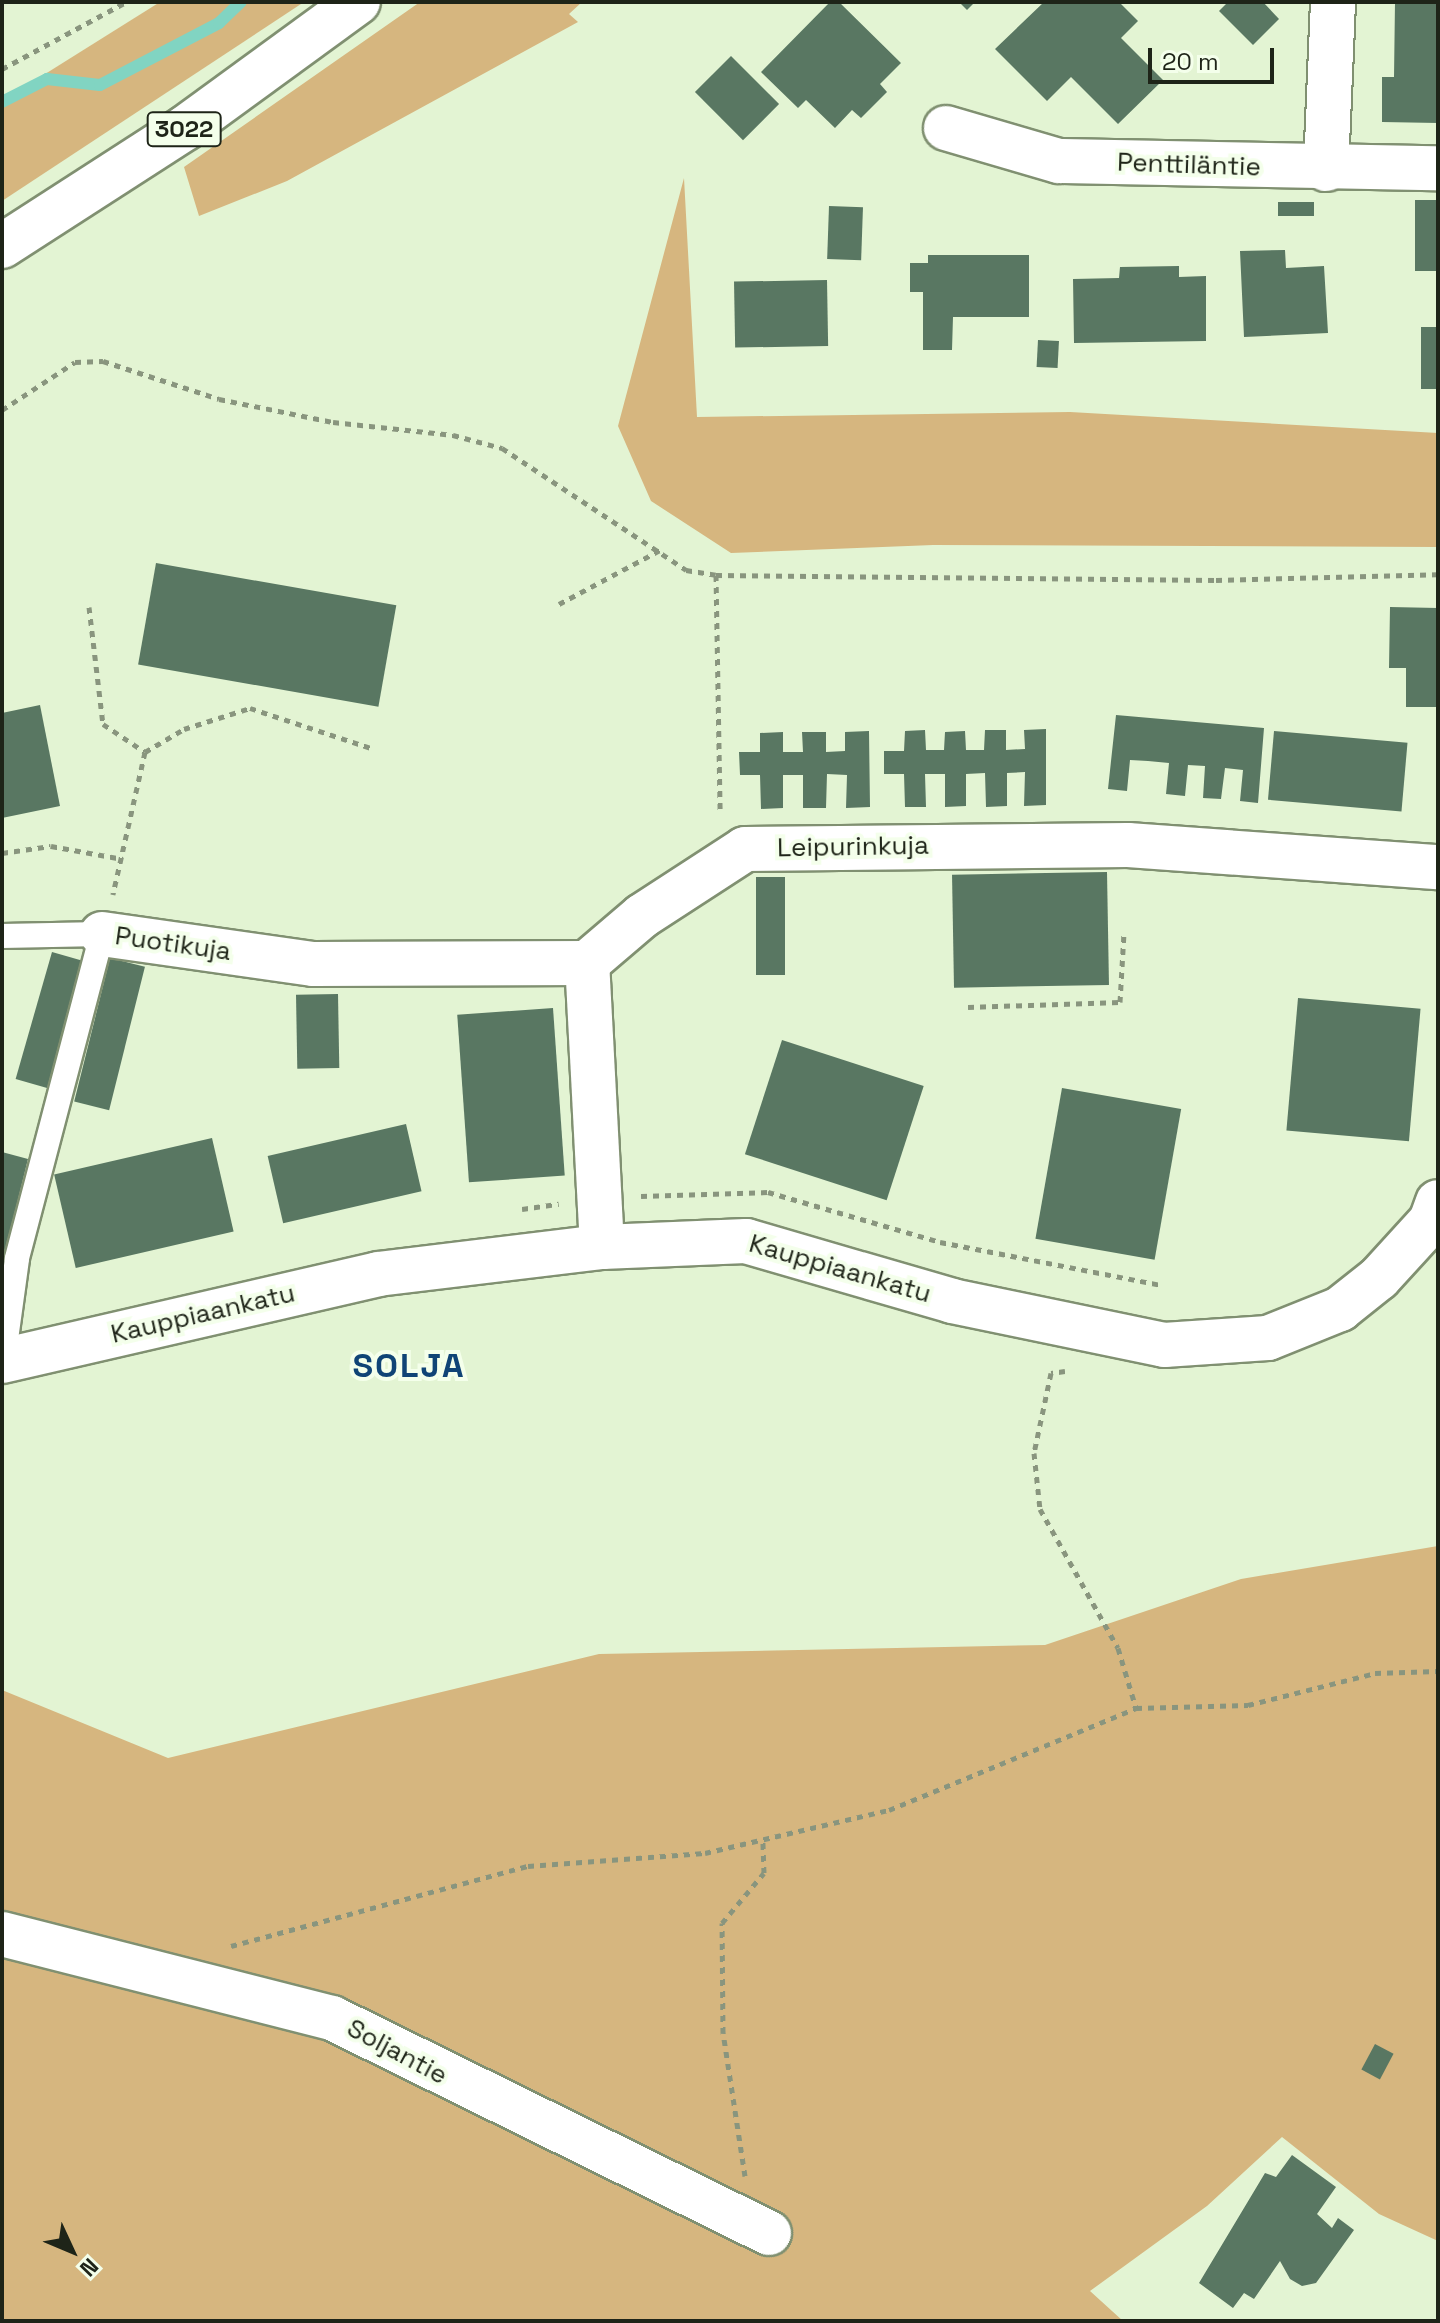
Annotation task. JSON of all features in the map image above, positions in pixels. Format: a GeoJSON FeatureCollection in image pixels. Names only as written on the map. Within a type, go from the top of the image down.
{"type":"FeatureCollection","features":[{"type":"Feature","properties":{"kind":"street","name":"3022"},"geometry":{"type":"LineString","coordinates":[[2,246],[185,128],[358,2]]}},
{"type":"Feature","properties":{"kind":"street"},"geometry":{"type":"LineString","coordinates":[[1326,169],[1333,2]]}},
{"type":"Feature","properties":{"kind":"street","name":"Penttiläntie"},"geometry":{"type":"LineString","coordinates":[[946,128],[1059,161],[1326,169],[1438,168]]}},
{"type":"Feature","properties":{"kind":"street","name":"Leipurinkuja"},"geometry":{"type":"LineString","coordinates":[[587,963],[720,864],[745,849],[1128,845],[1438,867]]}},
{"type":"Feature","properties":{"kind":"street","name":"Puotikuja"},"geometry":{"type":"LineString","coordinates":[[102,934],[313,964],[587,963]]}},
{"type":"Feature","properties":{"kind":"street"},"geometry":{"type":"LineString","coordinates":[[587,963],[602,1247]]}},
{"type":"Feature","properties":{"kind":"street","name":"Kauppiaankatu"},"geometry":{"type":"LineString","coordinates":[[3,1361],[378,1274],[602,1247],[746,1241],[952,1301],[1164,1345],[1268,1338],[1340,1309],[1379,1278],[1431,1221],[1438,1202]]}},
{"type":"Feature","properties":{"kind":"street","name":"Soljantie"},"geometry":{"type":"LineString","coordinates":[[2,1934],[332,2018],[769,2233]]}},
{"type":"Feature","properties":{"kind":"lane"},"geometry":{"type":"LineString","coordinates":[[2,936],[102,934]]}},
{"type":"Feature","properties":{"kind":"lane","name":"Puotikuja"},"geometry":{"type":"LineString","coordinates":[[3,1361],[17,1259],[102,934]]}},
{"type":"Feature","properties":{"kind":"path"},"geometry":{"type":"LineString","coordinates":[[2,69],[126,2]]}},
{"type":"Feature","properties":{"kind":"path"},"geometry":{"type":"LineString","coordinates":[[2,410],[75,362],[103,361],[233,402],[453,435],[533,465],[686,570],[716,575],[1216,580],[1438,574]]}},
{"type":"Feature","properties":{"kind":"path"},"geometry":{"type":"LineString","coordinates":[[559,604],[660,550]]}},
{"type":"Feature","properties":{"kind":"path"},"geometry":{"type":"LineString","coordinates":[[716,575],[720,864]]}},
{"type":"Feature","properties":{"kind":"path"},"geometry":{"type":"LineString","coordinates":[[89,607],[103,724],[145,752]]}},
{"type":"Feature","properties":{"kind":"path"},"geometry":{"type":"LineString","coordinates":[[102,934],[123,859],[145,752],[184,729],[250,708],[374,749]]}},
{"type":"Feature","properties":{"kind":"path"},"geometry":{"type":"LineString","coordinates":[[2,853],[51,846],[123,859]]}},
{"type":"Feature","properties":{"kind":"path"},"geometry":{"type":"LineString","coordinates":[[968,1007],[1120,1002],[1124,932]]}},
{"type":"Feature","properties":{"kind":"path"},"geometry":{"type":"LineString","coordinates":[[1077,1369],[1051,1373],[1034,1453],[1040,1509],[1118,1648],[1136,1708]]}},
{"type":"Feature","properties":{"kind":"path"},"geometry":{"type":"LineString","coordinates":[[227,1947],[528,1866],[705,1853],[889,1810],[1136,1708],[1248,1705],[1375,1673],[1438,1671]]}},
{"type":"Feature","properties":{"kind":"path"},"geometry":{"type":"LineString","coordinates":[[749,2166],[723,2033],[722,1923],[764,1873],[763,1839]]}},
{"type":"Feature","properties":{"kind":"shaded area"},"geometry":{"type":"Polygon","coordinates":[[[160,2],[304,2],[2,201],[2,101],[160,2]]]}},
{"type":"Feature","properties":{"kind":"shaded area"},"geometry":{"type":"Polygon","coordinates":[[[420,2],[582,2],[569,14],[578,22],[287,181],[199,216],[184,167],[420,2]]]}},
{"type":"Feature","properties":{"kind":"shaded area"},"geometry":{"type":"Polygon","coordinates":[[[684,178],[697,417],[1070,412],[1438,433],[1438,547],[933,545],[731,553],[651,501],[618,426],[684,178]]]}},
{"type":"Feature","properties":{"kind":"shaded area"},"geometry":{"type":"Polygon","coordinates":[[[1438,1546],[1438,2241],[1379,2214],[1282,2137],[1207,2206],[1090,2291],[1123,2321],[2,2321],[2,1690],[168,1758],[599,1654],[1045,1645],[1241,1579],[1438,1546]]]}},
{"type":"Feature","properties":{"kind":"building"},"geometry":{"type":"Polygon","coordinates":[[[830,2],[839,2],[901,63],[880,84],[887,92],[861,118],[852,110],[835,128],[806,100],[798,108],[761,72],[830,2]]]}},
{"type":"Feature","properties":{"kind":"building"},"geometry":{"type":"Polygon","coordinates":[[[959,2],[975,2],[967,10],[959,2]]]}},
{"type":"Feature","properties":{"kind":"building"},"geometry":{"type":"Polygon","coordinates":[[[1044,2],[1119,2],[1138,21],[1121,38],[1163,80],[1118,124],[1071,77],[1047,101],[995,49],[1044,2]]]}},
{"type":"Feature","properties":{"kind":"building"},"geometry":{"type":"Polygon","coordinates":[[[1228,2],[1263,2],[1279,19],[1253,45],[1219,11],[1228,2]]]}},
{"type":"Feature","properties":{"kind":"building"},"geometry":{"type":"Polygon","coordinates":[[[1395,2],[1438,2],[1438,123],[1382,122],[1382,77],[1394,77],[1395,2]]]}},
{"type":"Feature","properties":{"kind":"building"},"geometry":{"type":"Polygon","coordinates":[[[731,56],[779,104],[743,140],[695,92],[731,56]]]}},
{"type":"Feature","properties":{"kind":"building"},"geometry":{"type":"Polygon","coordinates":[[[1415,200],[1438,200],[1438,271],[1415,271],[1415,200]]]}},
{"type":"Feature","properties":{"kind":"building"},"geometry":{"type":"Polygon","coordinates":[[[1278,202],[1314,202],[1314,216],[1278,216],[1278,202]]]}},
{"type":"Feature","properties":{"kind":"building"},"geometry":{"type":"Polygon","coordinates":[[[829,206],[863,207],[861,260],[827,259],[829,206]]]}},
{"type":"Feature","properties":{"kind":"building"},"geometry":{"type":"Polygon","coordinates":[[[1285,250],[1286,268],[1324,266],[1328,333],[1244,337],[1240,251],[1285,250]]]}},
{"type":"Feature","properties":{"kind":"building"},"geometry":{"type":"Polygon","coordinates":[[[928,255],[1029,255],[1029,317],[953,317],[952,350],[923,350],[923,292],[910,292],[910,263],[928,263],[928,255]]]}},
{"type":"Feature","properties":{"kind":"building"},"geometry":{"type":"Polygon","coordinates":[[[1179,266],[1179,277],[1206,276],[1206,341],[1074,343],[1073,279],[1119,278],[1120,267],[1179,266]]]}},
{"type":"Feature","properties":{"kind":"building"},"geometry":{"type":"Polygon","coordinates":[[[827,280],[828,346],[735,348],[734,282],[827,280]]]}},
{"type":"Feature","properties":{"kind":"building"},"geometry":{"type":"Polygon","coordinates":[[[1421,327],[1438,327],[1438,389],[1421,389],[1421,327]]]}},
{"type":"Feature","properties":{"kind":"building"},"geometry":{"type":"Polygon","coordinates":[[[1038,340],[1059,341],[1058,368],[1037,367],[1038,340]]]}},
{"type":"Feature","properties":{"kind":"building"},"geometry":{"type":"Polygon","coordinates":[[[156,563],[396,605],[378,707],[138,664],[156,563]]]}},
{"type":"Feature","properties":{"kind":"building"},"geometry":{"type":"Polygon","coordinates":[[[1390,607],[1438,608],[1437,707],[1406,707],[1406,668],[1389,668],[1390,607]]]}},
{"type":"Feature","properties":{"kind":"building"},"geometry":{"type":"Polygon","coordinates":[[[40,705],[60,806],[2,818],[2,713],[40,705]]]}},
{"type":"Feature","properties":{"kind":"building"},"geometry":{"type":"Polygon","coordinates":[[[1116,715],[1264,728],[1258,803],[1240,801],[1243,770],[1225,768],[1221,799],[1203,798],[1205,766],[1188,765],[1185,796],[1166,794],[1169,763],[1148,761],[1130,760],[1127,791],[1108,789],[1116,715]]]}},
{"type":"Feature","properties":{"kind":"building"},"geometry":{"type":"Polygon","coordinates":[[[1046,729],[1046,805],[1024,806],[1025,772],[1007,773],[1007,806],[986,807],[985,773],[966,774],[966,806],[945,807],[945,774],[925,774],[926,807],[905,807],[904,774],[884,774],[884,751],[904,751],[905,731],[925,730],[926,750],[944,750],[945,732],[965,731],[966,750],[984,750],[985,730],[1006,730],[1006,750],[1025,749],[1024,730],[1046,729]]]}},
{"type":"Feature","properties":{"kind":"building"},"geometry":{"type":"Polygon","coordinates":[[[869,731],[870,807],[846,808],[847,775],[827,774],[826,808],[803,808],[803,775],[783,775],[783,808],[761,809],[760,775],[740,775],[739,752],[760,752],[760,733],[783,732],[783,752],[803,752],[802,732],[826,732],[826,752],[845,751],[845,732],[869,731]]]}},
{"type":"Feature","properties":{"kind":"building"},"geometry":{"type":"Polygon","coordinates":[[[1274,731],[1407,743],[1401,811],[1268,800],[1274,731]]]}},
{"type":"Feature","properties":{"kind":"building"},"geometry":{"type":"Polygon","coordinates":[[[1107,872],[1109,985],[954,988],[952,875],[1107,872]]]}},
{"type":"Feature","properties":{"kind":"building"},"geometry":{"type":"Polygon","coordinates":[[[756,877],[785,877],[785,975],[756,975],[756,877]]]}},
{"type":"Feature","properties":{"kind":"building"},"geometry":{"type":"Polygon","coordinates":[[[52,952],[90,963],[54,1090],[16,1079],[52,952]]]}},
{"type":"Feature","properties":{"kind":"building"},"geometry":{"type":"Polygon","coordinates":[[[110,958],[145,967],[109,1110],[74,1102],[110,958]]]}},
{"type":"Feature","properties":{"kind":"building"},"geometry":{"type":"Polygon","coordinates":[[[338,994],[339,1068],[297,1069],[296,995],[338,994]]]}},
{"type":"Feature","properties":{"kind":"building"},"geometry":{"type":"Polygon","coordinates":[[[1298,998],[1421,1009],[1409,1141],[1286,1130],[1298,998]]]}},
{"type":"Feature","properties":{"kind":"building"},"geometry":{"type":"Polygon","coordinates":[[[553,1008],[565,1176],[469,1182],[457,1015],[553,1008]]]}},
{"type":"Feature","properties":{"kind":"building"},"geometry":{"type":"Polygon","coordinates":[[[782,1040],[924,1086],[887,1200],[745,1154],[782,1040]]]}},
{"type":"Feature","properties":{"kind":"building"},"geometry":{"type":"Polygon","coordinates":[[[1062,1088],[1181,1109],[1155,1260],[1035,1239],[1062,1088]]]}},
{"type":"Feature","properties":{"kind":"building"},"geometry":{"type":"Polygon","coordinates":[[[406,1124],[422,1191],[283,1223],[268,1156],[406,1124]]]}},
{"type":"Feature","properties":{"kind":"building"},"geometry":{"type":"Polygon","coordinates":[[[212,1138],[234,1232],[76,1268],[54,1174],[212,1138]]]}},
{"type":"Feature","properties":{"kind":"building"},"geometry":{"type":"Polygon","coordinates":[[[2,1152],[28,1159],[3,1260],[2,1260],[2,1152]]]}},
{"type":"Feature","properties":{"kind":"building"},"geometry":{"type":"Polygon","coordinates":[[[1375,2044],[1394,2054],[1380,2079],[1361,2070],[1375,2044]]]}},
{"type":"Feature","properties":{"kind":"building"},"geometry":{"type":"Polygon","coordinates":[[[1292,2155],[1336,2187],[1317,2214],[1332,2228],[1338,2218],[1354,2230],[1316,2283],[1302,2286],[1290,2279],[1280,2261],[1254,2299],[1244,2293],[1233,2308],[1199,2283],[1265,2173],[1276,2177],[1292,2155]]]}},
{"type":"Feature","properties":{"kind":"waterway"},"geometry":{"type":"LineString","coordinates":[[2,102],[47,79],[100,85],[219,23],[241,2]]}},
{"type":"Feature","properties":{"kind":"district","name":"SOLJA"},"geometry":{"type":"Point","coordinates":[409,1366]}}]}
